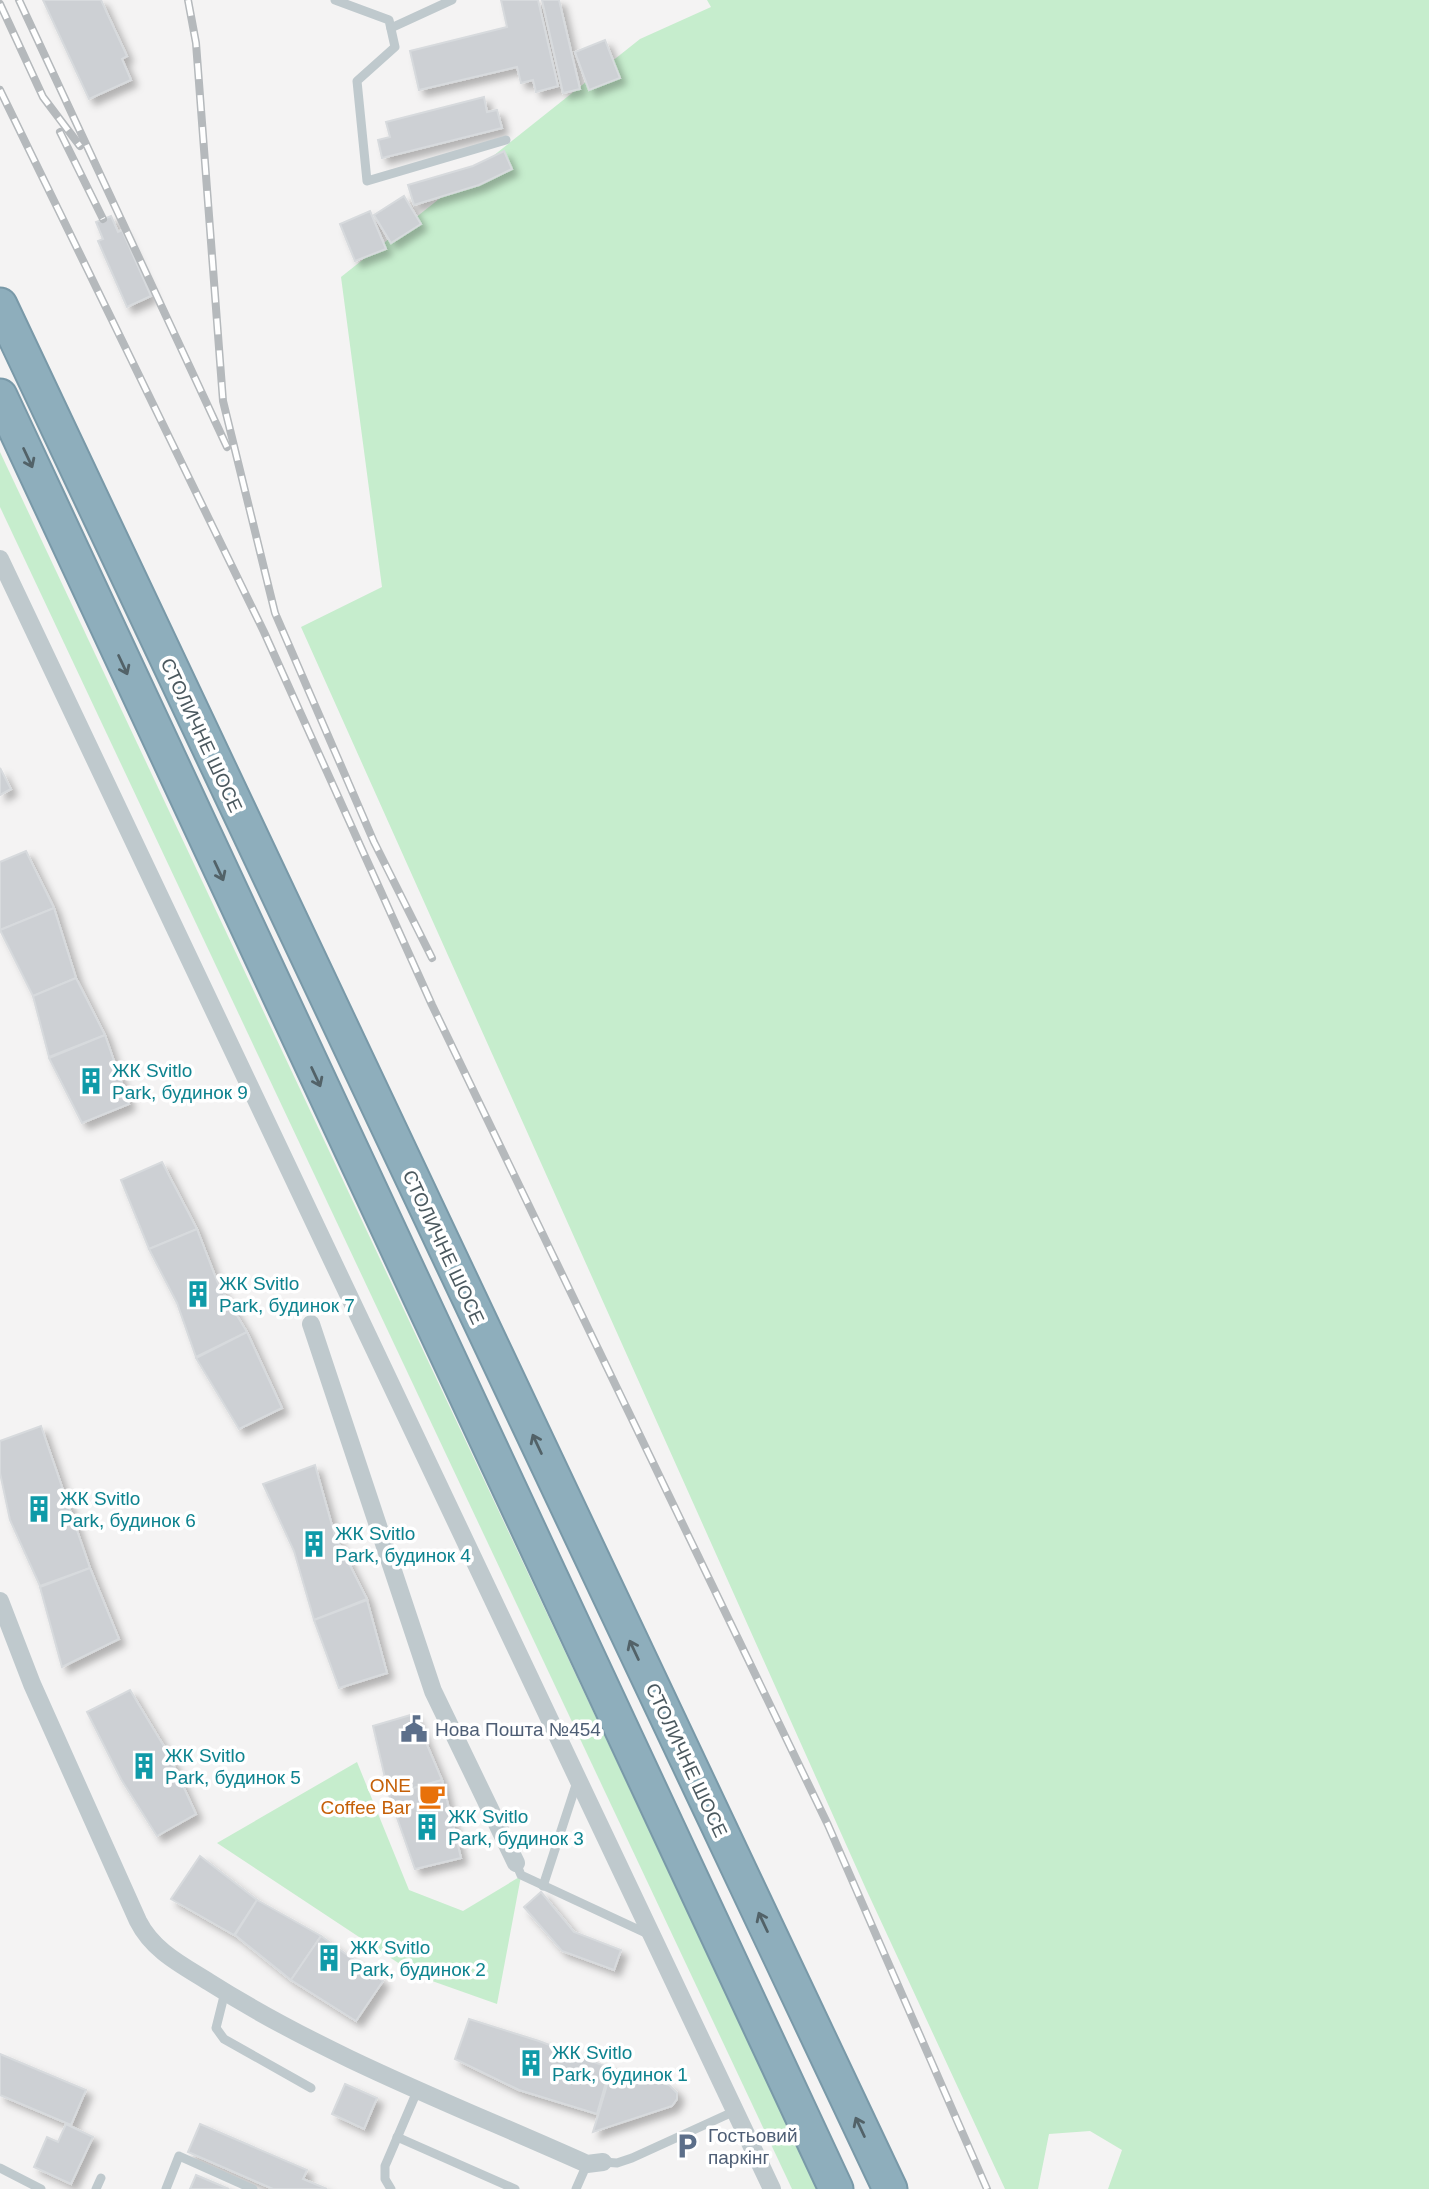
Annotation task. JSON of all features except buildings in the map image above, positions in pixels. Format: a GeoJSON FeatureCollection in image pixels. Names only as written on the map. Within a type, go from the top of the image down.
{"type":"FeatureCollection","features":[{"type":"Feature","properties":{"kind":"highway","name":"СТОЛИЧНЕ ШОСЕ"},"geometry":{"type":"LineString","coordinates":[[0,305],[890,2189]]}},
{"type":"Feature","properties":{"kind":"highway"},"geometry":{"type":"LineString","coordinates":[[0,396],[137,695],[836,2189]]}},
{"type":"Feature","properties":{"kind":"street"},"geometry":{"type":"LineString","coordinates":[[0,559],[772,2189]]}},
{"type":"Feature","properties":{"kind":"street"},"geometry":{"type":"LineString","coordinates":[[311,1324],[433,1691],[516,1864]]}},
{"type":"Feature","properties":{"kind":"street"},"geometry":{"type":"LineString","coordinates":[[0,1601],[32,1684],[145,1936],[157,1949],[225,1992],[324,2047],[595,2163]]}},
{"type":"Feature","properties":{"kind":"lane"},"geometry":{"type":"LineString","coordinates":[[335,0],[389,20],[395,47],[357,81],[367,181],[506,140]]}},
{"type":"Feature","properties":{"kind":"lane"},"geometry":{"type":"LineString","coordinates":[[391,28],[452,0]]}},
{"type":"Feature","properties":{"kind":"lane"},"geometry":{"type":"LineString","coordinates":[[543,1886],[578,1782]]}},
{"type":"Feature","properties":{"kind":"lane"},"geometry":{"type":"LineString","coordinates":[[516,1864],[522,1875],[652,1936]]}},
{"type":"Feature","properties":{"kind":"lane"},"geometry":{"type":"LineString","coordinates":[[225,1992],[216,2028],[224,2039],[311,2088]]}},
{"type":"Feature","properties":{"kind":"lane"},"geometry":{"type":"LineString","coordinates":[[391,2189],[385,2179],[385,2166],[418,2089]]}},
{"type":"Feature","properties":{"kind":"lane"},"geometry":{"type":"LineString","coordinates":[[576,2189],[595,2163],[617,2163],[632,2158],[735,2111]]}},
{"type":"Feature","properties":{"kind":"lane"},"geometry":{"type":"LineString","coordinates":[[397,2137],[515,2189]]}},
{"type":"Feature","properties":{"kind":"lane"},"geometry":{"type":"LineString","coordinates":[[166,2189],[179,2156],[253,2189]]}},
{"type":"Feature","properties":{"kind":"lane"},"geometry":{"type":"LineString","coordinates":[[0,2168],[41,2189]]}},
{"type":"Feature","properties":{"kind":"lane"},"geometry":{"type":"LineString","coordinates":[[96,2189],[101,2178]]}},
{"type":"Feature","properties":{"kind":"green space"},"geometry":{"type":"Polygon","coordinates":[[[707,0],[1429,0],[1429,2189],[1108,2189],[1122,2150],[1090,2131],[1049,2134],[1038,2189],[1005,2189],[866,1889],[301,627],[382,587],[341,277],[640,39],[711,7],[707,0]]]}},
{"type":"Feature","properties":{"kind":"green space"},"geometry":{"type":"Polygon","coordinates":[[[0,452],[818,2189],[792,2189],[0,507],[0,452]]]}},
{"type":"Feature","properties":{"kind":"green space"},"geometry":{"type":"Polygon","coordinates":[[[357,1762],[409,1890],[463,1911],[521,1876],[497,2004],[418,1976],[217,1843],[357,1762]]]}},
{"type":"Feature","properties":{"kind":"railway"},"geometry":{"type":"LineString","coordinates":[[19,0],[227,447]]}},
{"type":"Feature","properties":{"kind":"railway"},"geometry":{"type":"LineString","coordinates":[[188,0],[196,43],[223,401],[275,613],[374,842],[432,958]]}},
{"type":"Feature","properties":{"kind":"railway"},"geometry":{"type":"LineString","coordinates":[[0,4],[43,97],[80,146]]}},
{"type":"Feature","properties":{"kind":"railway"},"geometry":{"type":"LineString","coordinates":[[0,90],[264,632],[432,1005],[828,1825],[987,2189]]}},
{"type":"Feature","properties":{"kind":"railway"},"geometry":{"type":"LineString","coordinates":[[60,132],[103,219]]}},
{"type":"Feature","properties":{"kind":"place","name":"ЖК Svitlo Park, будинок 9"},"geometry":{"type":"Point","coordinates":[91,1081]}},
{"type":"Feature","properties":{"kind":"place","name":"ЖК Svitlo Park, будинок 7"},"geometry":{"type":"Point","coordinates":[198,1294]}},
{"type":"Feature","properties":{"kind":"place","name":"ЖК Svitlo Park, будинок 6"},"geometry":{"type":"Point","coordinates":[39,1509]}},
{"type":"Feature","properties":{"kind":"place","name":"ЖК Svitlo Park, будинок 4"},"geometry":{"type":"Point","coordinates":[314,1544]}},
{"type":"Feature","properties":{"kind":"place","name":"Нова Пошта №454"},"geometry":{"type":"Point","coordinates":[414,1729]}},
{"type":"Feature","properties":{"kind":"place","name":"ЖК Svitlo Park, будинок 5"},"geometry":{"type":"Point","coordinates":[144,1766]}},
{"type":"Feature","properties":{"kind":"place","name":"ONE Coffee Bar"},"geometry":{"type":"Point","coordinates":[432,1796]}},
{"type":"Feature","properties":{"kind":"place","name":"ЖК Svitlo Park, будинок 3"},"geometry":{"type":"Point","coordinates":[427,1827]}},
{"type":"Feature","properties":{"kind":"place","name":"ЖК Svitlo Park, будинок 2"},"geometry":{"type":"Point","coordinates":[329,1958]}},
{"type":"Feature","properties":{"kind":"place","name":"ЖК Svitlo Park, будинок 1"},"geometry":{"type":"Point","coordinates":[531,2063]}},
{"type":"Feature","properties":{"kind":"place","name":"Гостьовий паркінг"},"geometry":{"type":"Point","coordinates":[687,2146]}}]}
